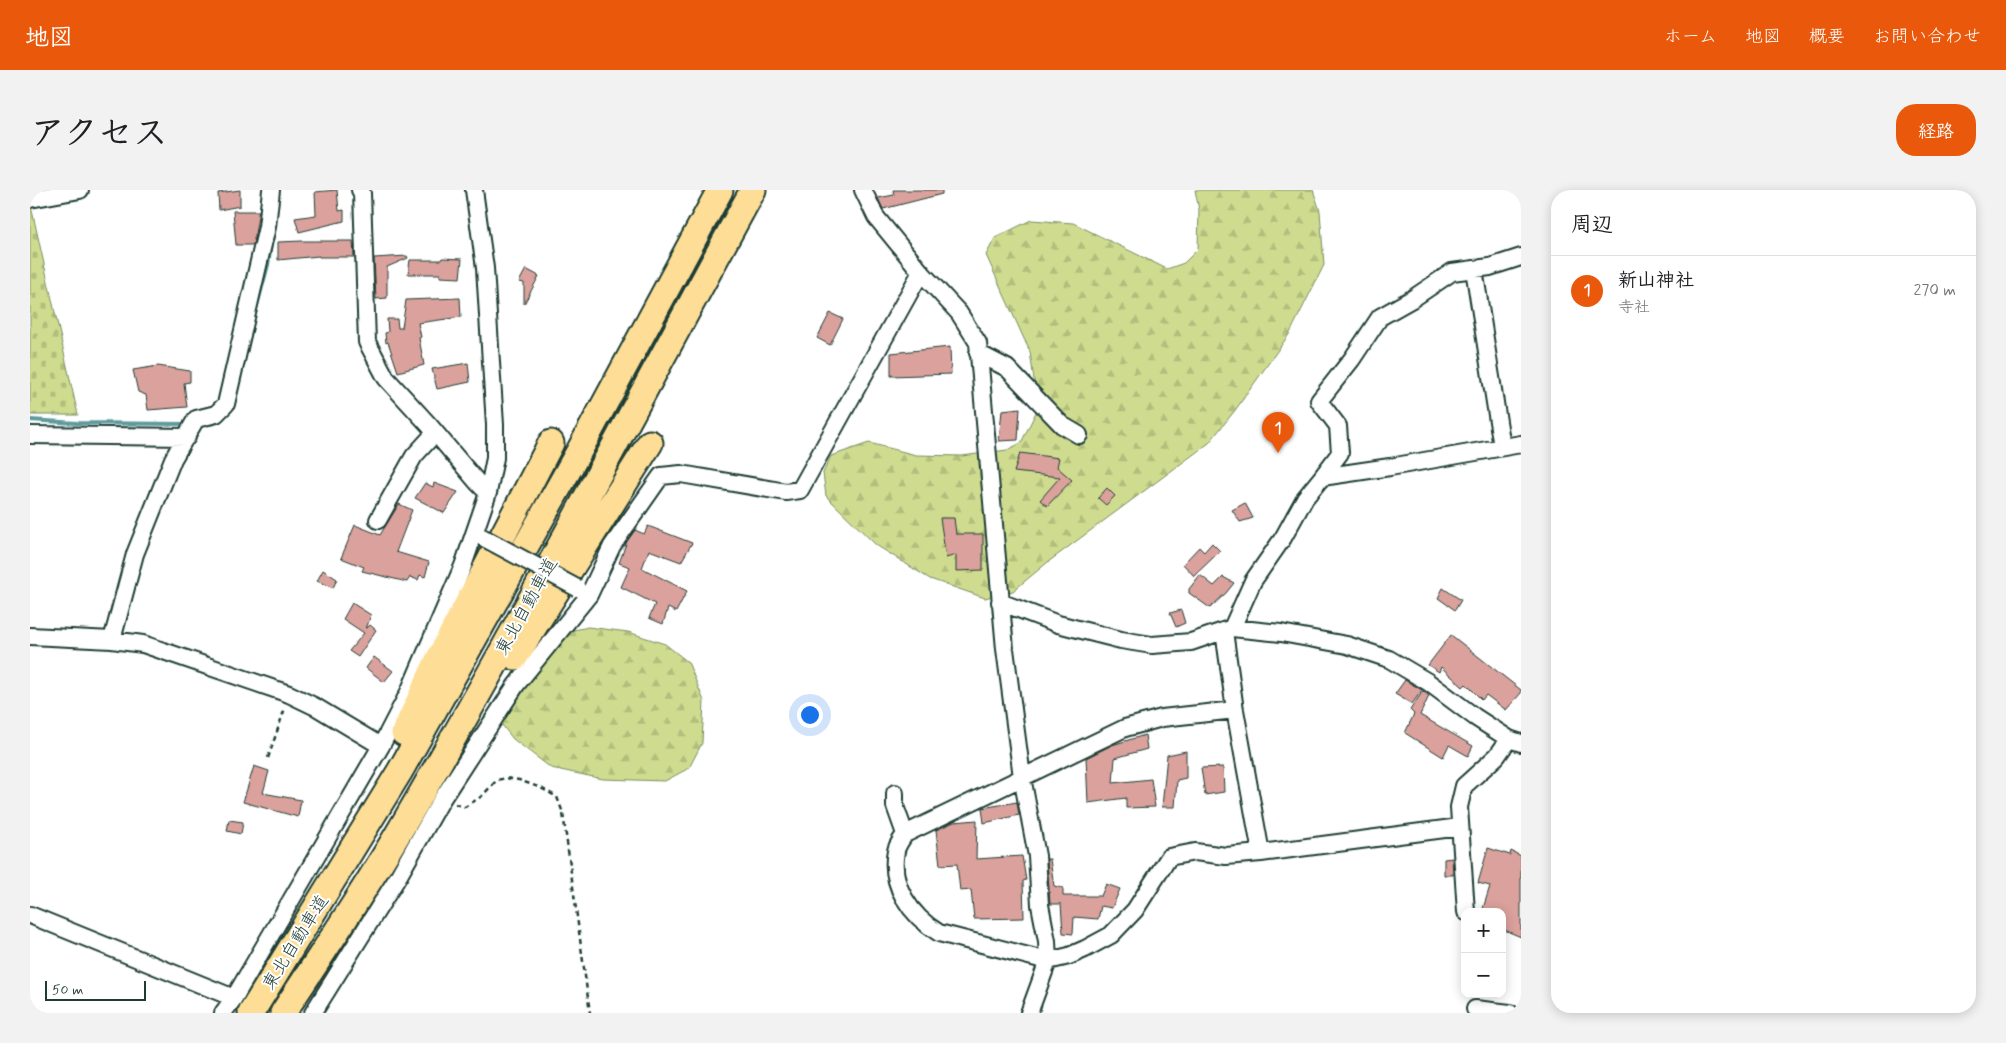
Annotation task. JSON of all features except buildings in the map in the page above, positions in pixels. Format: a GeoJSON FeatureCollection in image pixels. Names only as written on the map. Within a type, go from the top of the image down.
{"type":"FeatureCollection","features":[{"type":"Feature","properties":{"kind":"highway","name":"東北自動車道"},"geometry":{"type":"LineString","coordinates":[[243,1006],[334,879],[400,771],[578,453],[720,190]]}},
{"type":"Feature","properties":{"kind":"highway","name":"東北自動車道"},"geometry":{"type":"LineString","coordinates":[[283,1013],[338,930],[405,821],[561,543],[753,190]]}},
{"type":"Feature","properties":{"kind":"highway"},"geometry":{"type":"LineString","coordinates":[[334,879],[437,662],[551,443]]}},
{"type":"Feature","properties":{"kind":"highway"},"geometry":{"type":"LineString","coordinates":[[405,821],[471,726],[650,443]]}},
{"type":"Feature","properties":{"kind":"street"},"geometry":{"type":"LineString","coordinates":[[30,199],[80,190]]}},
{"type":"Feature","properties":{"kind":"street"},"geometry":{"type":"LineString","coordinates":[[30,435],[191,429],[216,414],[226,404],[267,227],[271,190]]}},
{"type":"Feature","properties":{"kind":"street"},"geometry":{"type":"LineString","coordinates":[[360,190],[362,193],[367,342],[386,378],[488,493]]}},
{"type":"Feature","properties":{"kind":"street"},"geometry":{"type":"LineString","coordinates":[[223,1013],[243,1006],[409,692],[478,534],[495,458],[495,425],[485,268],[474,190]]}},
{"type":"Feature","properties":{"kind":"street"},"geometry":{"type":"LineString","coordinates":[[863,190],[876,217],[921,272],[959,313],[978,343],[1000,602],[1022,777],[1037,856],[1040,905],[1047,941],[1048,961],[1030,1013]]}},
{"type":"Feature","properties":{"kind":"street"},"geometry":{"type":"LineString","coordinates":[[1261,853],[1235,710],[1228,629],[1253,581],[1283,538],[1305,498],[1340,453],[1338,426],[1319,401],[1352,359],[1380,317],[1412,299],[1452,272],[1490,267],[1521,257]]}},
{"type":"Feature","properties":{"kind":"street"},"geometry":{"type":"LineString","coordinates":[[1474,269],[1502,447]]}},
{"type":"Feature","properties":{"kind":"street"},"geometry":{"type":"LineString","coordinates":[[312,1013],[398,877],[442,799],[516,685],[662,476],[682,474],[786,492],[800,490],[921,272]]}},
{"type":"Feature","properties":{"kind":"street"},"geometry":{"type":"LineString","coordinates":[[978,353],[1007,368],[1062,425],[1078,435]]}},
{"type":"Feature","properties":{"kind":"street"},"geometry":{"type":"LineString","coordinates":[[112,640],[135,554],[173,460],[191,429]]}},
{"type":"Feature","properties":{"kind":"street"},"geometry":{"type":"LineString","coordinates":[[378,520],[414,456],[435,433]]}},
{"type":"Feature","properties":{"kind":"street"},"geometry":{"type":"LineString","coordinates":[[1322,477],[1521,444]]}},
{"type":"Feature","properties":{"kind":"street"},"geometry":{"type":"LineString","coordinates":[[478,534],[583,591]]}},
{"type":"Feature","properties":{"kind":"street"},"geometry":{"type":"LineString","coordinates":[[1000,602],[1058,624],[1121,640],[1152,645],[1191,642],[1228,629],[1281,633],[1348,645],[1388,659],[1428,682],[1475,717],[1515,741],[1464,786],[1459,807],[1466,908]]}},
{"type":"Feature","properties":{"kind":"street"},"geometry":{"type":"LineString","coordinates":[[30,636],[112,640],[143,644],[289,694],[316,707],[381,746]]}},
{"type":"Feature","properties":{"kind":"street"},"geometry":{"type":"LineString","coordinates":[[1235,710],[1162,718],[1125,728],[905,834],[896,850],[895,870],[902,895],[912,912],[925,925],[939,933],[1048,961],[1085,949],[1111,935],[1135,910],[1169,857],[1195,852],[1226,856],[1261,853],[1460,828]]}},
{"type":"Feature","properties":{"kind":"street"},"geometry":{"type":"LineString","coordinates":[[895,793],[895,806],[905,834]]}},
{"type":"Feature","properties":{"kind":"street"},"geometry":{"type":"LineString","coordinates":[[30,915],[243,1006]]}},
{"type":"Feature","properties":{"kind":"street"},"geometry":{"type":"LineString","coordinates":[[1474,1005],[1510,1013]]}},
{"type":"Feature","properties":{"kind":"path"},"geometry":{"type":"LineString","coordinates":[[268,758],[289,694]]}},
{"type":"Feature","properties":{"kind":"path"},"geometry":{"type":"LineString","coordinates":[[442,799],[465,807],[482,796],[497,780],[506,778],[520,780],[557,797],[563,813],[590,1013]]}},
{"type":"Feature","properties":{"kind":"green space"},"geometry":{"type":"Polygon","coordinates":[[[1195,190],[1313,190],[1320,211],[1324,265],[1290,333],[1236,409],[1209,443],[1048,562],[1013,591],[985,598],[930,579],[876,545],[826,496],[823,473],[831,456],[869,443],[916,455],[962,456],[1007,450],[1021,443],[1038,408],[1030,352],[986,255],[995,238],[1031,220],[1073,223],[1167,269],[1184,263],[1198,249],[1199,210],[1195,190]]]}},
{"type":"Feature","properties":{"kind":"green space"},"geometry":{"type":"Polygon","coordinates":[[[31,206],[78,415],[30,415],[31,206]]]}},
{"type":"Feature","properties":{"kind":"green space"},"geometry":{"type":"Polygon","coordinates":[[[588,627],[628,632],[665,644],[688,662],[704,701],[702,743],[689,768],[665,781],[603,779],[551,768],[513,739],[495,716],[513,673],[534,646],[552,635],[588,627]]]}},
{"type":"Feature","properties":{"kind":"waterway"},"geometry":{"type":"LineString","coordinates":[[255,313],[268,265],[271,244]]}},
{"type":"Feature","properties":{"kind":"waterway"},"geometry":{"type":"LineString","coordinates":[[204,424],[217,422],[226,413]]}},
{"type":"Feature","properties":{"kind":"waterway"},"geometry":{"type":"LineString","coordinates":[[30,420],[77,423],[187,424]]}},
{"type":"Feature","properties":{"kind":"place","name":"新山神社"},"geometry":{"type":"Point","coordinates":[1278,453]}}]}
